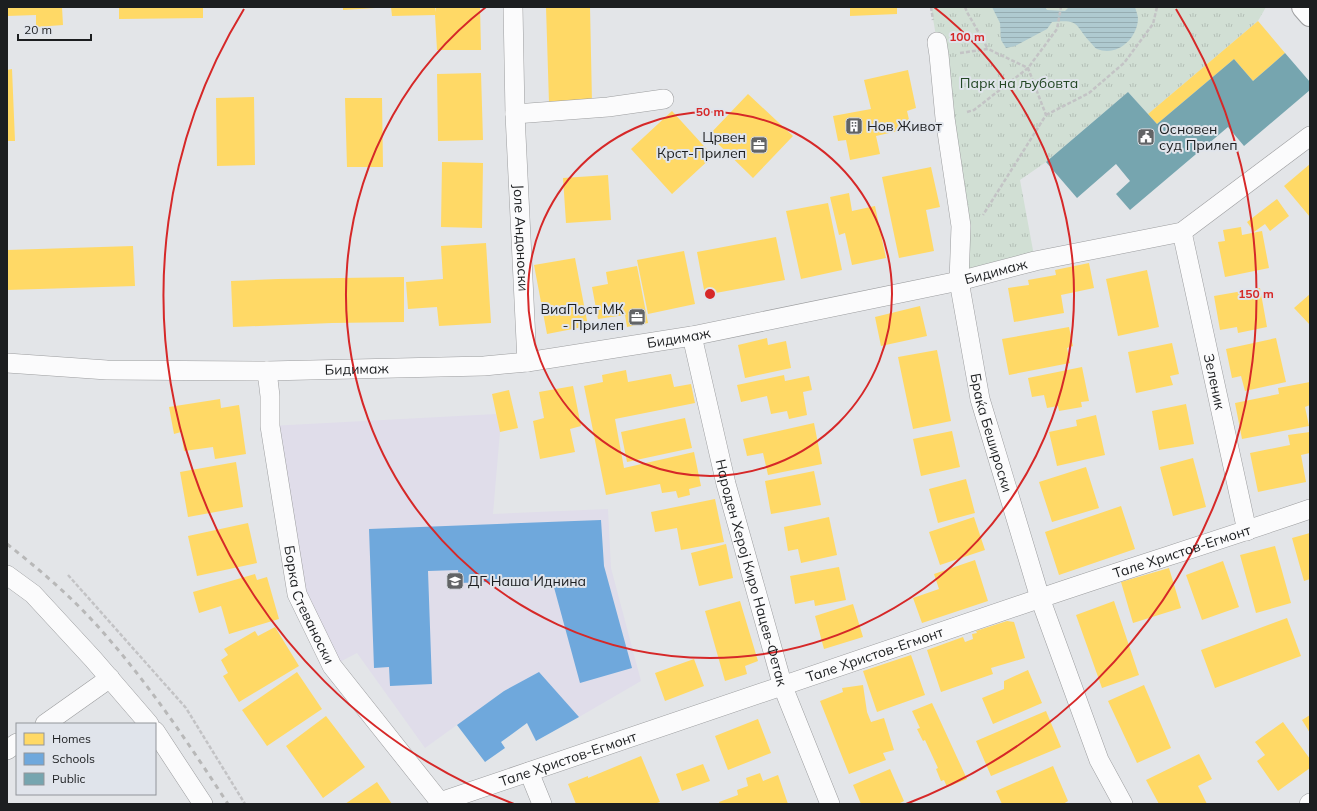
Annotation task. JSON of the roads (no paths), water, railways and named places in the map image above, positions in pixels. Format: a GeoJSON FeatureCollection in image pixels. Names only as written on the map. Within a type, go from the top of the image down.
{"type":"FeatureCollection","features":[{"type":"Feature","properties":{"kind":"street","name":"Јоле Андоноски"},"geometry":{"type":"LineString","coordinates":[[513,7],[515,114],[527,362]]}},
{"type":"Feature","properties":{"kind":"street"},"geometry":{"type":"LineString","coordinates":[[1303,7],[1310,15]]}},
{"type":"Feature","properties":{"kind":"street","name":"Браќа Бешироски"},"geometry":{"type":"LineString","coordinates":[[938,49],[945,118],[961,226],[959,281],[980,399],[1040,598],[1099,760],[1123,804]]}},
{"type":"Feature","properties":{"kind":"street"},"geometry":{"type":"LineString","coordinates":[[515,114],[608,107],[664,99]]}},
{"type":"Feature","properties":{"kind":"street","name":"Бидимаж"},"geometry":{"type":"LineString","coordinates":[[7,363],[106,370],[267,371],[484,366],[527,362],[692,336],[959,281],[1035,261],[1182,232],[1310,136]]}},
{"type":"Feature","properties":{"kind":"street","name":"Зеленик"},"geometry":{"type":"LineString","coordinates":[[1182,232],[1247,531]]}},
{"type":"Feature","properties":{"kind":"street","name":"Народен Херој Киро Нацев-Фетак"},"geometry":{"type":"LineString","coordinates":[[692,336],[726,484],[784,687],[830,804]]}},
{"type":"Feature","properties":{"kind":"street","name":"Борка Стеваноски"},"geometry":{"type":"LineString","coordinates":[[267,371],[270,396],[270,426],[297,594],[332,666],[440,802]]}},
{"type":"Feature","properties":{"kind":"street","name":"Тале Христов-Егмонт"},"geometry":{"type":"LineString","coordinates":[[440,802],[784,687],[1040,598],[1310,509]]}},
{"type":"Feature","properties":{"kind":"street"},"geometry":{"type":"LineString","coordinates":[[7,575],[32,594],[110,678],[148,723]]}},
{"type":"Feature","properties":{"kind":"street"},"geometry":{"type":"LineString","coordinates":[[46,723],[110,678]]}},
{"type":"Feature","properties":{"kind":"street"},"geometry":{"type":"LineString","coordinates":[[156,733],[203,804]]}},
{"type":"Feature","properties":{"kind":"street"},"geometry":{"type":"LineString","coordinates":[[7,750],[16,745]]}},
{"type":"Feature","properties":{"kind":"street"},"geometry":{"type":"LineString","coordinates":[[529,772],[542,804]]}},
{"type":"Feature","properties":{"kind":"water"},"geometry":{"type":"Polygon","coordinates":[[[992,7],[1045,7],[1047,10],[1065,11],[1069,7],[1135,7],[1138,19],[1137,26],[1130,39],[1125,44],[1112,50],[1104,51],[1097,49],[1076,25],[1068,21],[1052,22],[1047,29],[1015,46],[1006,48],[1001,40],[1000,23],[992,7]]]}},
{"type":"Feature","properties":{"kind":"railway"},"geometry":{"type":"LineString","coordinates":[[7,544],[68,596],[119,651],[168,715],[228,804]]}},
{"type":"Feature","properties":{"kind":"place","name":"Нов Живот"},"geometry":{"type":"Point","coordinates":[854,126]}},
{"type":"Feature","properties":{"kind":"place","name":"Основен суд Прилеп"},"geometry":{"type":"Point","coordinates":[1146,137]}},
{"type":"Feature","properties":{"kind":"place","name":"Црвен Крст-Прилеп"},"geometry":{"type":"Point","coordinates":[759,145]}},
{"type":"Feature","properties":{"kind":"place","name":"ВиаПост МК - Прилеп"},"geometry":{"type":"Point","coordinates":[637,317]}},
{"type":"Feature","properties":{"kind":"place","name":"ДГ Наша Иднина"},"geometry":{"type":"Point","coordinates":[455,581]}},
{"type":"Feature","properties":{"kind":"park label","name":"Парк на љубовта"},"geometry":{"type":"Point","coordinates":[1019,83]}}]}
